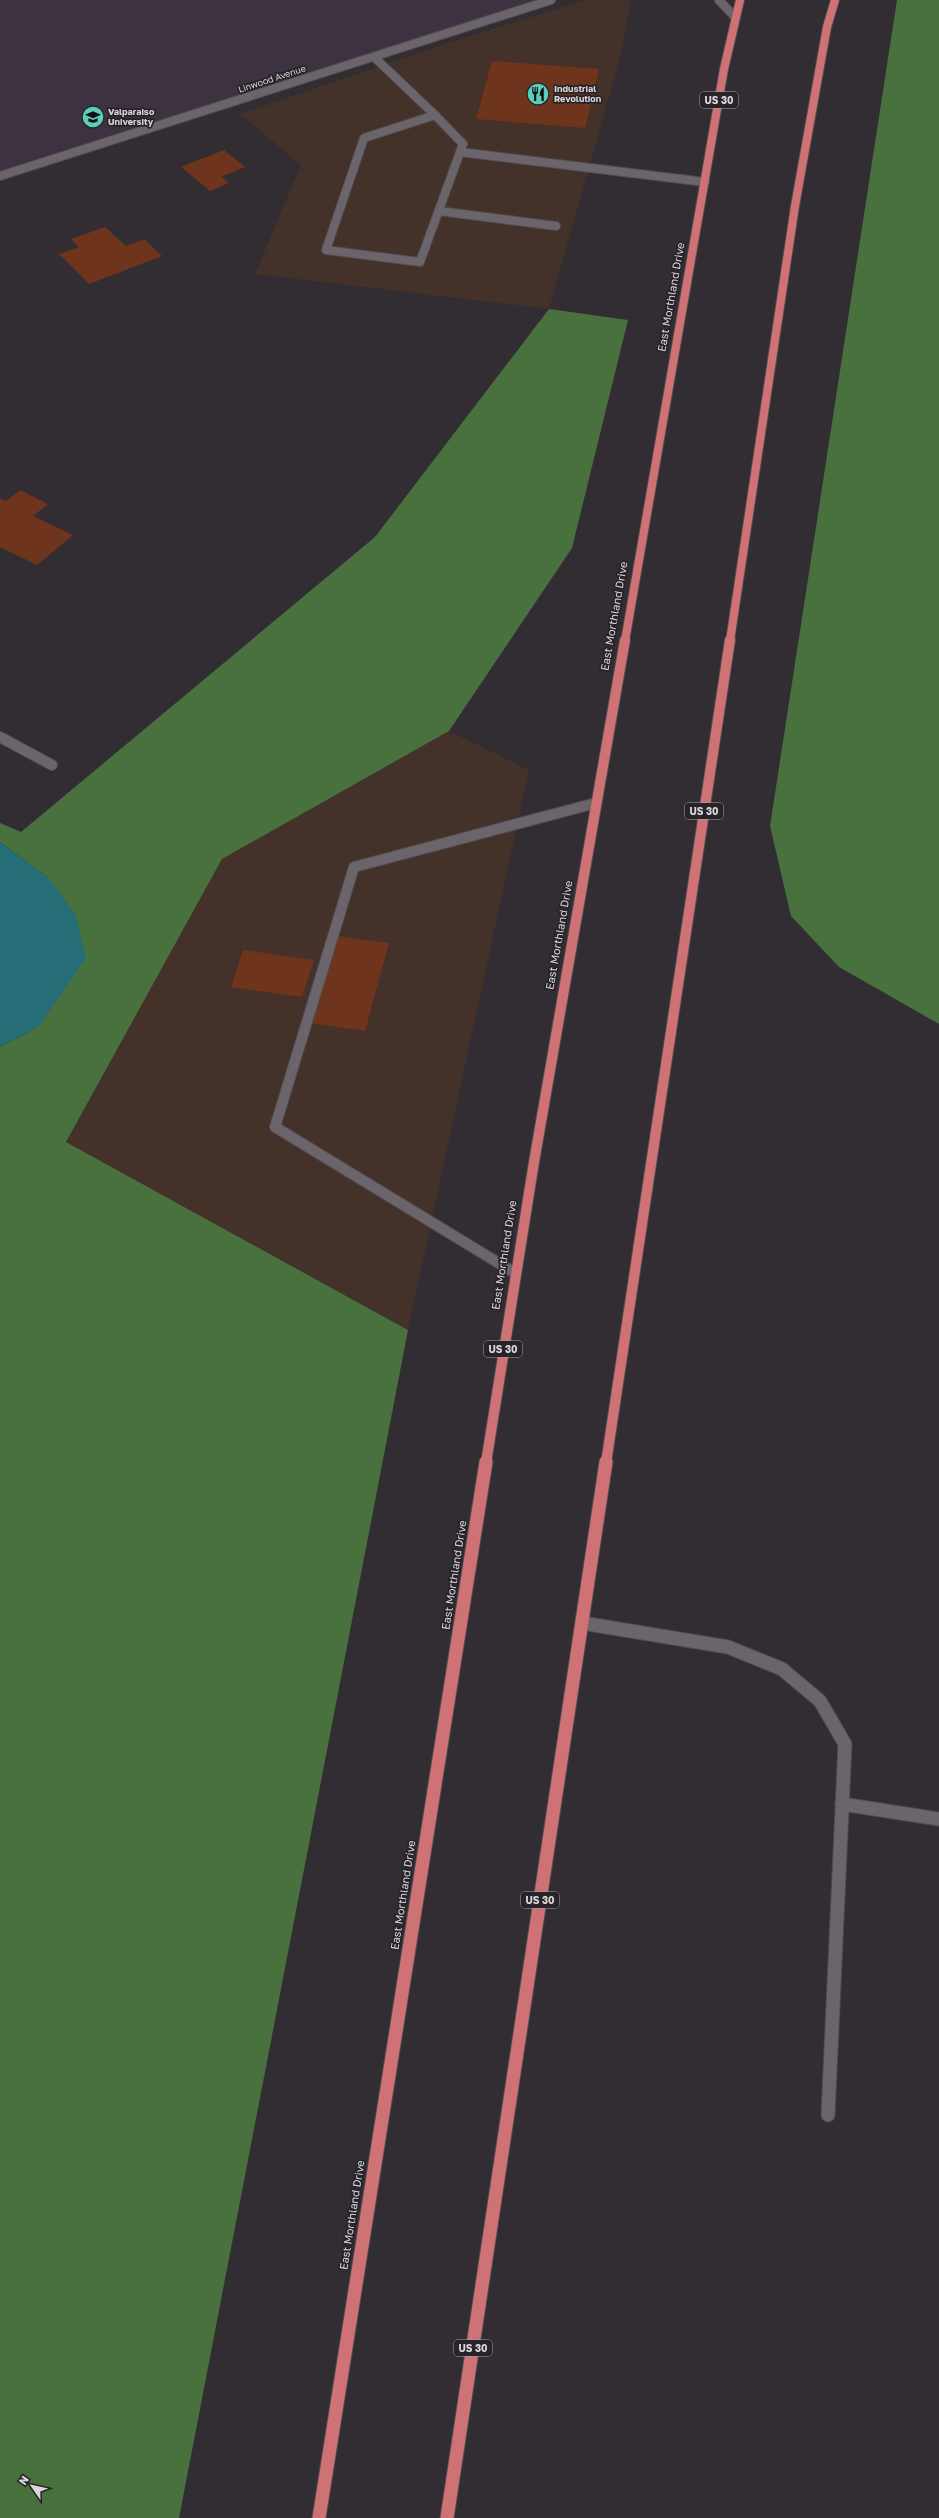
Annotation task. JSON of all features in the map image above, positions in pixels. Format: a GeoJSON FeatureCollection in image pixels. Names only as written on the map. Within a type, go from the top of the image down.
{"type":"FeatureCollection","features":[{"type":"Feature","properties":{"kind":"highway","name":"East Morthland Drive"},"geometry":{"type":"LineString","coordinates":[[319,2518],[515,1273],[704,182],[735,17],[740,0]]}},
{"type":"Feature","properties":{"kind":"highway","name":"US 30"},"geometry":{"type":"LineString","coordinates":[[447,2518],[795,206],[827,27],[835,0]]}},
{"type":"Feature","properties":{"kind":"street","name":"Linwood Avenue"},"geometry":{"type":"LineString","coordinates":[[0,176],[551,0]]}},
{"type":"Feature","properties":{"kind":"street"},"geometry":{"type":"LineString","coordinates":[[719,0],[735,17]]}},
{"type":"Feature","properties":{"kind":"street"},"geometry":{"type":"LineString","coordinates":[[374,56],[435,115],[464,144],[420,262],[326,250],[364,138],[435,115]]}},
{"type":"Feature","properties":{"kind":"street"},"geometry":{"type":"LineString","coordinates":[[460,152],[704,182]]}},
{"type":"Feature","properties":{"kind":"street"},"geometry":{"type":"LineString","coordinates":[[439,211],[556,226]]}},
{"type":"Feature","properties":{"kind":"street"},"geometry":{"type":"LineString","coordinates":[[0,737],[52,765]]}},
{"type":"Feature","properties":{"kind":"street"},"geometry":{"type":"LineString","coordinates":[[515,1273],[275,1127],[354,867],[596,803]]}},
{"type":"Feature","properties":{"kind":"street"},"geometry":{"type":"LineString","coordinates":[[582,1623],[728,1647],[782,1669],[820,1701],[845,1744],[828,2115]]}},
{"type":"Feature","properties":{"kind":"street"},"geometry":{"type":"LineString","coordinates":[[842,1804],[939,1819]]}},
{"type":"Feature","properties":{"kind":"shaded area","name":"Valparaiso University"},"geometry":{"type":"Polygon","coordinates":[[[0,0],[551,0],[0,176],[0,0]]]}},
{"type":"Feature","properties":{"kind":"shaded area"},"geometry":{"type":"Polygon","coordinates":[[[586,0],[631,0],[620,58],[549,309],[255,274],[301,165],[240,114],[451,42],[586,0]]]}},
{"type":"Feature","properties":{"kind":"shaded area"},"geometry":{"type":"Polygon","coordinates":[[[449,731],[529,770],[408,1330],[66,1142],[222,859],[449,731]]]}},
{"type":"Feature","properties":{"kind":"green space"},"geometry":{"type":"Polygon","coordinates":[[[897,0],[939,0],[939,1024],[839,967],[791,916],[770,826],[897,0]]]}},
{"type":"Feature","properties":{"kind":"green space"},"geometry":{"type":"Polygon","coordinates":[[[549,309],[628,320],[572,548],[449,731],[222,859],[66,1142],[408,1330],[179,2518],[0,2518],[0,1047],[39,1026],[49,878],[0,842],[0,823],[21,832],[375,537],[549,309]]]}},
{"type":"Feature","properties":{"kind":"water"},"geometry":{"type":"Polygon","coordinates":[[[0,842],[49,878],[76,916],[86,958],[39,1026],[0,1047],[0,842]]]}},
{"type":"Feature","properties":{"kind":"building","name":"Industrial Revolution"},"geometry":{"type":"Polygon","coordinates":[[[492,61],[599,69],[585,128],[476,119],[492,61]]]}},
{"type":"Feature","properties":{"kind":"building"},"geometry":{"type":"Polygon","coordinates":[[[224,150],[245,167],[221,177],[229,183],[210,191],[181,167],[224,150]]]}},
{"type":"Feature","properties":{"kind":"building"},"geometry":{"type":"Polygon","coordinates":[[[105,227],[126,246],[144,239],[162,256],[89,284],[59,254],[79,247],[71,239],[105,227]]]}},
{"type":"Feature","properties":{"kind":"building"},"geometry":{"type":"Polygon","coordinates":[[[20,490],[48,504],[33,516],[73,535],[37,565],[0,547],[0,498],[6,501],[20,490]]]}},
{"type":"Feature","properties":{"kind":"building"},"geometry":{"type":"Polygon","coordinates":[[[337,936],[389,943],[365,1031],[311,1023],[337,936]]]}},
{"type":"Feature","properties":{"kind":"building"},"geometry":{"type":"Polygon","coordinates":[[[243,950],[314,960],[302,997],[231,987],[243,950]]]}},
{"type":"Feature","properties":{"kind":"place","name":"Industrial Revolution"},"geometry":{"type":"Point","coordinates":[538,94]}},
{"type":"Feature","properties":{"kind":"place","name":"Valparaiso University"},"geometry":{"type":"Point","coordinates":[93,117]}}]}
